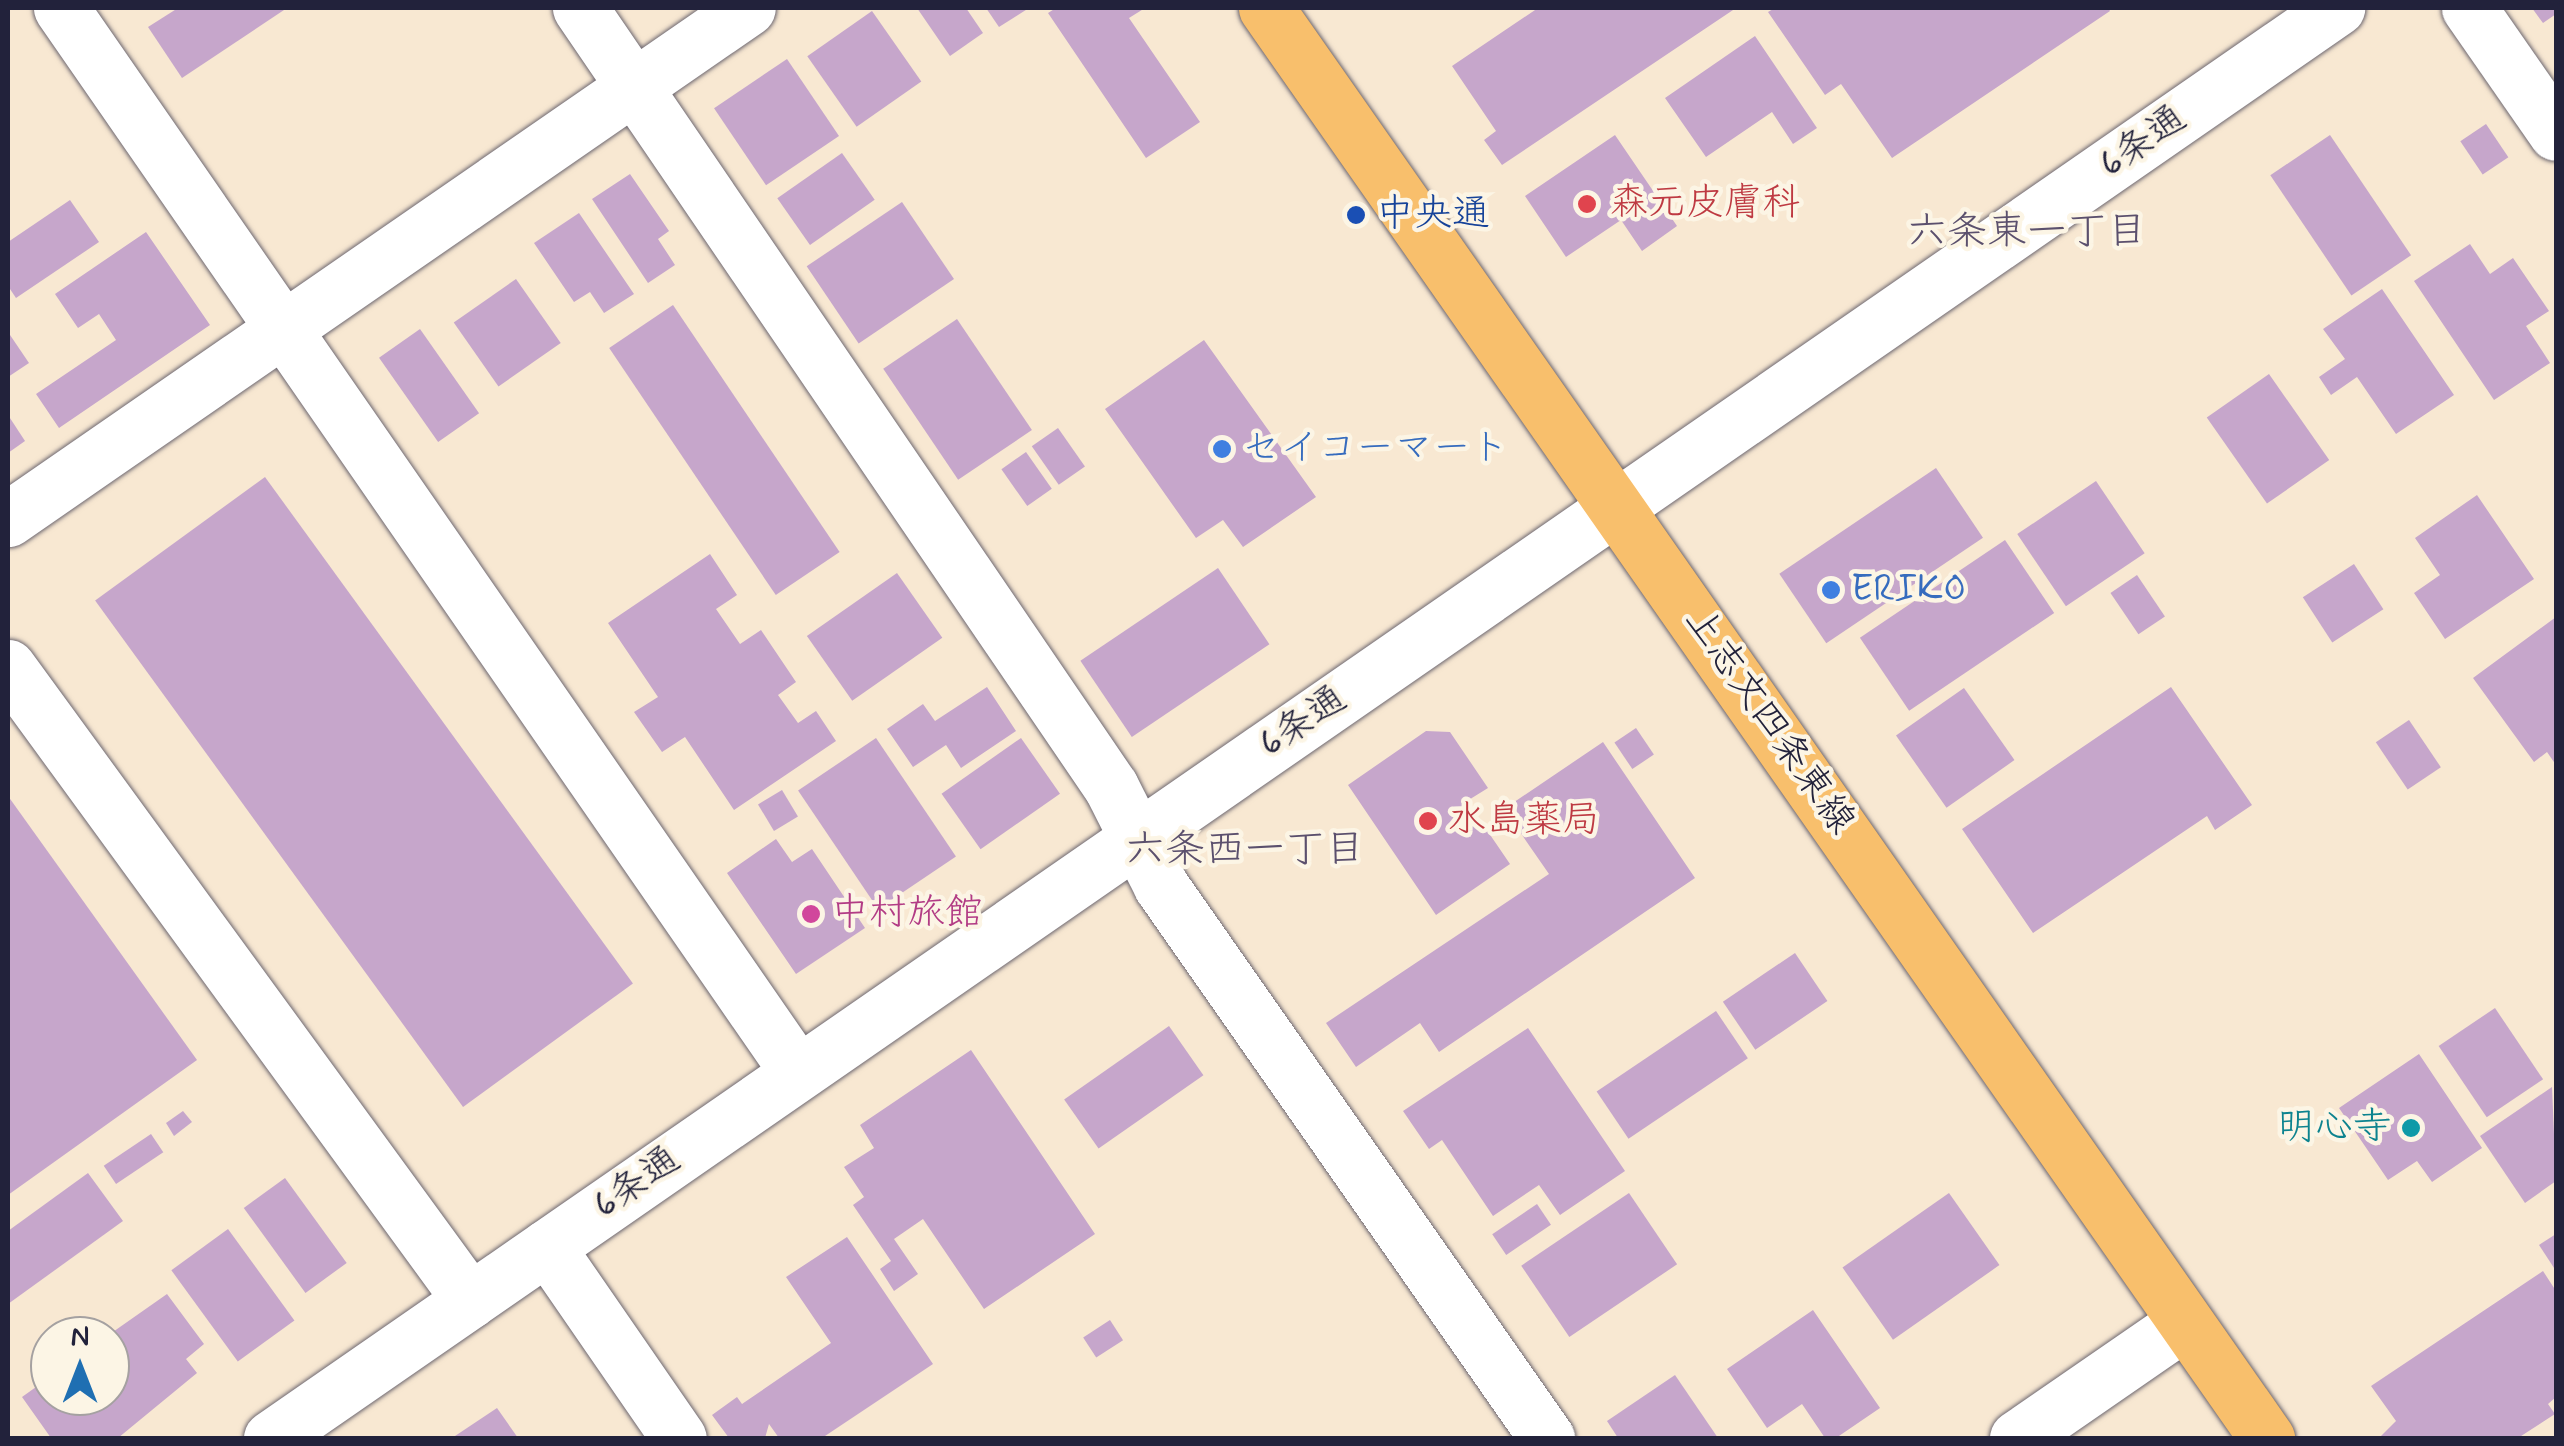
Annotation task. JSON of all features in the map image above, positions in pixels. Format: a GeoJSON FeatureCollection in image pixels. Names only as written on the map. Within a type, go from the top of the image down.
{"type":"FeatureCollection","features":[{"type":"Feature","properties":{"kind":"main road","name":"上志文四条東線"},"geometry":{"type":"LineString","coordinates":[[1266,8],[1620,506],[2266,1438]]}},
{"type":"Feature","properties":{"kind":"street"},"geometry":{"type":"LineString","coordinates":[[61,8],[796,1070]]}},
{"type":"Feature","properties":{"kind":"street"},"geometry":{"type":"LineString","coordinates":[[580,8],[1111,787],[1161,886],[1547,1438]]}},
{"type":"Feature","properties":{"kind":"street"},"geometry":{"type":"LineString","coordinates":[[8,519],[748,8]]}},
{"type":"Feature","properties":{"kind":"street","name":"6条通"},"geometry":{"type":"LineString","coordinates":[[272,1438],[796,1070],[1620,506],[2336,8]]}},
{"type":"Feature","properties":{"kind":"street"},"geometry":{"type":"LineString","coordinates":[[2469,8],[2556,133]]}},
{"type":"Feature","properties":{"kind":"street"},"geometry":{"type":"LineString","coordinates":[[8,667],[470,1300]]}},
{"type":"Feature","properties":{"kind":"street"},"geometry":{"type":"LineString","coordinates":[[547,1246],[679,1438]]}},
{"type":"Feature","properties":{"kind":"street"},"geometry":{"type":"LineString","coordinates":[[2017,1438],[2185,1322]]}},
{"type":"Feature","properties":{"kind":"building"},"geometry":{"type":"Polygon","coordinates":[[[178,8],[287,8],[182,78],[148,27],[178,8]]]}},
{"type":"Feature","properties":{"kind":"building"},"geometry":{"type":"Polygon","coordinates":[[[917,8],[966,8],[983,33],[950,56],[917,8]]]}},
{"type":"Feature","properties":{"kind":"building"},"geometry":{"type":"Polygon","coordinates":[[[986,8],[1029,8],[999,27],[986,8]]]}},
{"type":"Feature","properties":{"kind":"building"},"geometry":{"type":"Polygon","coordinates":[[[1056,8],[1145,8],[1129,18],[1200,122],[1146,158],[1048,13],[1056,8]]]}},
{"type":"Feature","properties":{"kind":"building"},"geometry":{"type":"Polygon","coordinates":[[[1538,8],[1736,8],[1502,165],[1484,140],[1496,131],[1452,66],[1538,8]]]}},
{"type":"Feature","properties":{"kind":"building"},"geometry":{"type":"Polygon","coordinates":[[[1775,8],[2110,11],[1892,158],[1841,84],[1825,95],[1768,12],[1775,8]]]}},
{"type":"Feature","properties":{"kind":"building"},"geometry":{"type":"Polygon","coordinates":[[[2532,8],[2556,8],[2556,14],[2543,23],[2532,8]]]}},
{"type":"Feature","properties":{"kind":"building"},"geometry":{"type":"Polygon","coordinates":[[[872,11],[921,81],[857,127],[807,56],[872,11]]]}},
{"type":"Feature","properties":{"kind":"building"},"geometry":{"type":"Polygon","coordinates":[[[1755,36],[1817,128],[1793,144],[1772,112],[1706,157],[1665,98],[1755,36]]]}},
{"type":"Feature","properties":{"kind":"building"},"geometry":{"type":"Polygon","coordinates":[[[787,59],[839,136],[766,185],[714,108],[787,59]]]}},
{"type":"Feature","properties":{"kind":"building"},"geometry":{"type":"Polygon","coordinates":[[[2486,124],[2508,157],[2483,174],[2460,141],[2486,124]]]}},
{"type":"Feature","properties":{"kind":"building"},"geometry":{"type":"Polygon","coordinates":[[[1615,135],[1677,226],[1642,251],[1621,220],[1566,257],[1525,196],[1615,135]]]}},
{"type":"Feature","properties":{"kind":"building"},"geometry":{"type":"Polygon","coordinates":[[[2330,135],[2411,255],[2351,295],[2270,175],[2330,135]]]}},
{"type":"Feature","properties":{"kind":"building"},"geometry":{"type":"Polygon","coordinates":[[[842,153],[875,200],[810,245],[777,198],[842,153]]]}},
{"type":"Feature","properties":{"kind":"building"},"geometry":{"type":"Polygon","coordinates":[[[630,174],[669,231],[658,239],[675,265],[648,283],[592,199],[630,174]]]}},
{"type":"Feature","properties":{"kind":"building"},"geometry":{"type":"Polygon","coordinates":[[[70,200],[99,242],[16,298],[8,286],[8,242],[70,200]]]}},
{"type":"Feature","properties":{"kind":"building"},"geometry":{"type":"Polygon","coordinates":[[[902,202],[954,279],[859,343],[807,266],[902,202]]]}},
{"type":"Feature","properties":{"kind":"building"},"geometry":{"type":"Polygon","coordinates":[[[579,213],[634,294],[604,313],[590,292],[574,302],[534,243],[579,213]]]}},
{"type":"Feature","properties":{"kind":"building"},"geometry":{"type":"Polygon","coordinates":[[[146,232],[210,325],[59,428],[36,394],[116,340],[99,314],[78,328],[55,294],[146,232]]]}},
{"type":"Feature","properties":{"kind":"building"},"geometry":{"type":"Polygon","coordinates":[[[2470,244],[2490,274],[2513,258],[2549,311],[2526,326],[2550,363],[2494,400],[2414,281],[2470,244]]]}},
{"type":"Feature","properties":{"kind":"building"},"geometry":{"type":"Polygon","coordinates":[[[516,279],[561,343],[498,386],[454,323],[516,279]]]}},
{"type":"Feature","properties":{"kind":"building"},"geometry":{"type":"Polygon","coordinates":[[[2382,289],[2454,395],[2396,434],[2357,377],[2331,395],[2319,377],[2345,359],[2323,329],[2382,289]]]}},
{"type":"Feature","properties":{"kind":"building"},"geometry":{"type":"Polygon","coordinates":[[[673,305],[840,552],[776,595],[609,348],[673,305]]]}},
{"type":"Feature","properties":{"kind":"building"},"geometry":{"type":"Polygon","coordinates":[[[957,319],[1032,430],[958,480],[883,369],[957,319]]]}},
{"type":"Feature","properties":{"kind":"building"},"geometry":{"type":"Polygon","coordinates":[[[420,329],[479,413],[438,442],[379,358],[420,329]]]}},
{"type":"Feature","properties":{"kind":"building"},"geometry":{"type":"Polygon","coordinates":[[[8,332],[29,363],[8,377],[8,332]]]}},
{"type":"Feature","properties":{"kind":"building"},"geometry":{"type":"Polygon","coordinates":[[[1204,340],[1316,497],[1243,547],[1223,520],[1196,538],[1105,409],[1204,340]]]}},
{"type":"Feature","properties":{"kind":"building"},"geometry":{"type":"Polygon","coordinates":[[[2269,374],[2329,460],[2267,504],[2207,418],[2269,374]]]}},
{"type":"Feature","properties":{"kind":"building"},"geometry":{"type":"Polygon","coordinates":[[[8,415],[25,441],[8,453],[8,415]]]}},
{"type":"Feature","properties":{"kind":"building"},"geometry":{"type":"Polygon","coordinates":[[[1058,428],[1085,467],[1059,485],[1032,446],[1058,428]]]}},
{"type":"Feature","properties":{"kind":"building"},"geometry":{"type":"Polygon","coordinates":[[[1026,452],[1052,489],[1027,506],[1001,469],[1026,452]]]}},
{"type":"Feature","properties":{"kind":"building"},"geometry":{"type":"Polygon","coordinates":[[[1936,468],[1983,538],[1826,643],[1779,574],[1936,468]]]}},
{"type":"Feature","properties":{"kind":"building"},"geometry":{"type":"Polygon","coordinates":[[[265,477],[633,983],[463,1107],[95,600],[265,477]]]}},
{"type":"Feature","properties":{"kind":"building"},"geometry":{"type":"Polygon","coordinates":[[[2096,481],[2145,553],[2066,606],[2017,534],[2096,481]]]}},
{"type":"Feature","properties":{"kind":"building"},"geometry":{"type":"Polygon","coordinates":[[[2477,495],[2534,579],[2445,639],[2414,593],[2440,575],[2415,538],[2477,495]]]}},
{"type":"Feature","properties":{"kind":"building"},"geometry":{"type":"Polygon","coordinates":[[[2005,540],[2054,613],[1909,711],[1860,638],[2005,540]]]}},
{"type":"Feature","properties":{"kind":"building"},"geometry":{"type":"Polygon","coordinates":[[[710,554],[737,595],[716,609],[740,644],[761,630],[796,682],[778,695],[798,723],[816,711],[836,741],[734,810],[685,737],[662,752],[634,712],[658,697],[608,623],[710,554]]]}},
{"type":"Feature","properties":{"kind":"building"},"geometry":{"type":"Polygon","coordinates":[[[2354,564],[2383,609],[2332,643],[2303,597],[2354,564]]]}},
{"type":"Feature","properties":{"kind":"building"},"geometry":{"type":"Polygon","coordinates":[[[1218,568],[1269,644],[1132,737],[1080,661],[1218,568]]]}},
{"type":"Feature","properties":{"kind":"building"},"geometry":{"type":"Polygon","coordinates":[[[897,573],[942,638],[852,701],[807,636],[897,573]]]}},
{"type":"Feature","properties":{"kind":"building"},"geometry":{"type":"Polygon","coordinates":[[[2137,575],[2165,616],[2138,634],[2110,593],[2137,575]]]}},
{"type":"Feature","properties":{"kind":"building"},"geometry":{"type":"Polygon","coordinates":[[[2556,617],[2556,765],[2547,752],[2534,762],[2473,678],[2556,617]]]}},
{"type":"Feature","properties":{"kind":"building"},"geometry":{"type":"Polygon","coordinates":[[[987,687],[1016,731],[961,768],[946,745],[913,767],[887,729],[923,704],[935,721],[987,687]]]}},
{"type":"Feature","properties":{"kind":"building"},"geometry":{"type":"Polygon","coordinates":[[[2171,687],[2252,805],[2215,830],[2207,816],[2033,933],[1962,829],[2171,687]]]}},
{"type":"Feature","properties":{"kind":"building"},"geometry":{"type":"Polygon","coordinates":[[[1964,688],[2014,760],[1946,808],[1896,736],[1964,688]]]}},
{"type":"Feature","properties":{"kind":"building"},"geometry":{"type":"Polygon","coordinates":[[[2409,720],[2441,767],[2408,790],[2376,742],[2409,720]]]}},
{"type":"Feature","properties":{"kind":"building"},"geometry":{"type":"Polygon","coordinates":[[[1636,728],[1654,755],[1632,769],[1614,743],[1636,728]]]}},
{"type":"Feature","properties":{"kind":"building"},"geometry":{"type":"Polygon","coordinates":[[[1426,731],[1450,732],[1488,788],[1467,801],[1510,864],[1436,915],[1348,785],[1426,731]]]}},
{"type":"Feature","properties":{"kind":"building"},"geometry":{"type":"Polygon","coordinates":[[[876,738],[956,857],[878,909],[798,791],[876,738]]]}},
{"type":"Feature","properties":{"kind":"building"},"geometry":{"type":"Polygon","coordinates":[[[1021,738],[1060,794],[981,849],[942,794],[1021,738]]]}},
{"type":"Feature","properties":{"kind":"building"},"geometry":{"type":"Polygon","coordinates":[[[1603,742],[1695,878],[1439,1052],[1420,1023],[1356,1067],[1326,1023],[1549,874],[1504,809],[1603,742]]]}},
{"type":"Feature","properties":{"kind":"building"},"geometry":{"type":"Polygon","coordinates":[[[782,790],[798,817],[774,831],[758,804],[782,790]]]}},
{"type":"Feature","properties":{"kind":"building"},"geometry":{"type":"Polygon","coordinates":[[[8,796],[197,1060],[8,1195],[8,796]]]}},
{"type":"Feature","properties":{"kind":"building"},"geometry":{"type":"Polygon","coordinates":[[[776,839],[792,862],[812,849],[865,928],[796,974],[727,873],[776,839]]]}},
{"type":"Feature","properties":{"kind":"building"},"geometry":{"type":"Polygon","coordinates":[[[1795,953],[1827,1001],[1755,1050],[1723,1002],[1795,953]]]}},
{"type":"Feature","properties":{"kind":"building"},"geometry":{"type":"Polygon","coordinates":[[[2495,1008],[2543,1079],[2487,1117],[2439,1046],[2495,1008]]]}},
{"type":"Feature","properties":{"kind":"building"},"geometry":{"type":"Polygon","coordinates":[[[1716,1011],[1748,1058],[1628,1139],[1597,1092],[1716,1011]]]}},
{"type":"Feature","properties":{"kind":"building"},"geometry":{"type":"Polygon","coordinates":[[[1169,1026],[1203,1075],[1099,1149],[1064,1099],[1169,1026]]]}},
{"type":"Feature","properties":{"kind":"building"},"geometry":{"type":"Polygon","coordinates":[[[1528,1028],[1625,1171],[1560,1215],[1539,1185],[1493,1216],[1442,1140],[1429,1149],[1403,1111],[1528,1028]]]}},
{"type":"Feature","properties":{"kind":"building"},"geometry":{"type":"Polygon","coordinates":[[[971,1050],[1095,1234],[984,1309],[923,1219],[894,1239],[918,1274],[894,1291],[880,1269],[891,1261],[853,1205],[864,1197],[844,1167],[874,1148],[860,1125],[971,1050]]]}},
{"type":"Feature","properties":{"kind":"building","name":"明心寺"},"geometry":{"type":"Polygon","coordinates":[[[2419,1054],[2482,1148],[2432,1182],[2417,1161],[2388,1180],[2339,1108],[2419,1054]]]}},
{"type":"Feature","properties":{"kind":"building"},"geometry":{"type":"Polygon","coordinates":[[[2552,1087],[2556,1181],[2525,1203],[2480,1136],[2552,1087]]]}},
{"type":"Feature","properties":{"kind":"building"},"geometry":{"type":"Polygon","coordinates":[[[183,1111],[192,1122],[174,1136],[166,1123],[183,1111]]]}},
{"type":"Feature","properties":{"kind":"building"},"geometry":{"type":"Polygon","coordinates":[[[151,1134],[163,1152],[116,1184],[104,1166],[151,1134]]]}},
{"type":"Feature","properties":{"kind":"building"},"geometry":{"type":"Polygon","coordinates":[[[88,1173],[123,1221],[8,1304],[8,1231],[88,1173]]]}},
{"type":"Feature","properties":{"kind":"building"},"geometry":{"type":"Polygon","coordinates":[[[285,1178],[347,1263],[305,1293],[244,1208],[285,1178]]]}},
{"type":"Feature","properties":{"kind":"building"},"geometry":{"type":"Polygon","coordinates":[[[1629,1193],[1677,1264],[1569,1337],[1521,1266],[1629,1193]]]}},
{"type":"Feature","properties":{"kind":"building"},"geometry":{"type":"Polygon","coordinates":[[[1949,1193],[1999,1265],[1893,1340],[1843,1268],[1949,1193]]]}},
{"type":"Feature","properties":{"kind":"building"},"geometry":{"type":"Polygon","coordinates":[[[1537,1204],[1551,1225],[1506,1255],[1492,1234],[1537,1204]]]}},
{"type":"Feature","properties":{"kind":"building"},"geometry":{"type":"Polygon","coordinates":[[[228,1229],[294,1320],[238,1362],[171,1270],[228,1229]]]}},
{"type":"Feature","properties":{"kind":"building"},"geometry":{"type":"Polygon","coordinates":[[[2556,1234],[2556,1271],[2539,1245],[2556,1234]]]}},
{"type":"Feature","properties":{"kind":"building"},"geometry":{"type":"Polygon","coordinates":[[[847,1237],[933,1364],[822,1438],[779,1438],[769,1424],[765,1438],[729,1438],[712,1415],[737,1397],[742,1404],[831,1343],[786,1277],[847,1237]]]}},
{"type":"Feature","properties":{"kind":"building"},"geometry":{"type":"Polygon","coordinates":[[[2543,1271],[2556,1291],[2556,1397],[2548,1404],[2555,1414],[2518,1438],[2379,1438],[2396,1421],[2371,1386],[2543,1271]]]}},
{"type":"Feature","properties":{"kind":"building"},"geometry":{"type":"Polygon","coordinates":[[[167,1294],[204,1344],[186,1359],[197,1373],[118,1438],[51,1438],[35,1416],[130,1416],[130,1320],[167,1294]]]}},
{"type":"Feature","properties":{"kind":"building"},"geometry":{"type":"Polygon","coordinates":[[[1813,1310],[1880,1408],[1836,1438],[1825,1438],[1802,1404],[1767,1428],[1727,1369],[1813,1310]]]}},
{"type":"Feature","properties":{"kind":"building"},"geometry":{"type":"Polygon","coordinates":[[[1110,1320],[1123,1340],[1096,1358],[1083,1337],[1110,1320]]]}},
{"type":"Feature","properties":{"kind":"building"},"geometry":{"type":"Polygon","coordinates":[[[1675,1375],[1718,1438],[1618,1438],[1607,1421],[1675,1375]]]}},
{"type":"Feature","properties":{"kind":"building"},"geometry":{"type":"Polygon","coordinates":[[[30,1391],[30,1408],[22,1397],[30,1391]]]}},
{"type":"Feature","properties":{"kind":"building"},"geometry":{"type":"Polygon","coordinates":[[[497,1408],[518,1438],[452,1438],[497,1408]]]}},
{"type":"Feature","properties":{"kind":"place","name":"森元皮膚科"},"geometry":{"type":"Point","coordinates":[1587,204]}},
{"type":"Feature","properties":{"kind":"place","name":"中央通"},"geometry":{"type":"Point","coordinates":[1356,215]}},
{"type":"Feature","properties":{"kind":"place","name":"セイコーマート"},"geometry":{"type":"Point","coordinates":[1222,449]}},
{"type":"Feature","properties":{"kind":"place","name":"ERIKO"},"geometry":{"type":"Point","coordinates":[1831,590]}},
{"type":"Feature","properties":{"kind":"place","name":"水島薬局"},"geometry":{"type":"Point","coordinates":[1428,821]}},
{"type":"Feature","properties":{"kind":"place","name":"中村旅館"},"geometry":{"type":"Point","coordinates":[811,914]}},
{"type":"Feature","properties":{"kind":"place","name":"明心寺"},"geometry":{"type":"Point","coordinates":[2411,1128]}},
{"type":"Feature","properties":{"kind":"district","name":"六条東一丁目"},"geometry":{"type":"Point","coordinates":[2027,232]}},
{"type":"Feature","properties":{"kind":"district","name":"六条西一丁目"},"geometry":{"type":"Point","coordinates":[1245,850]}}]}
